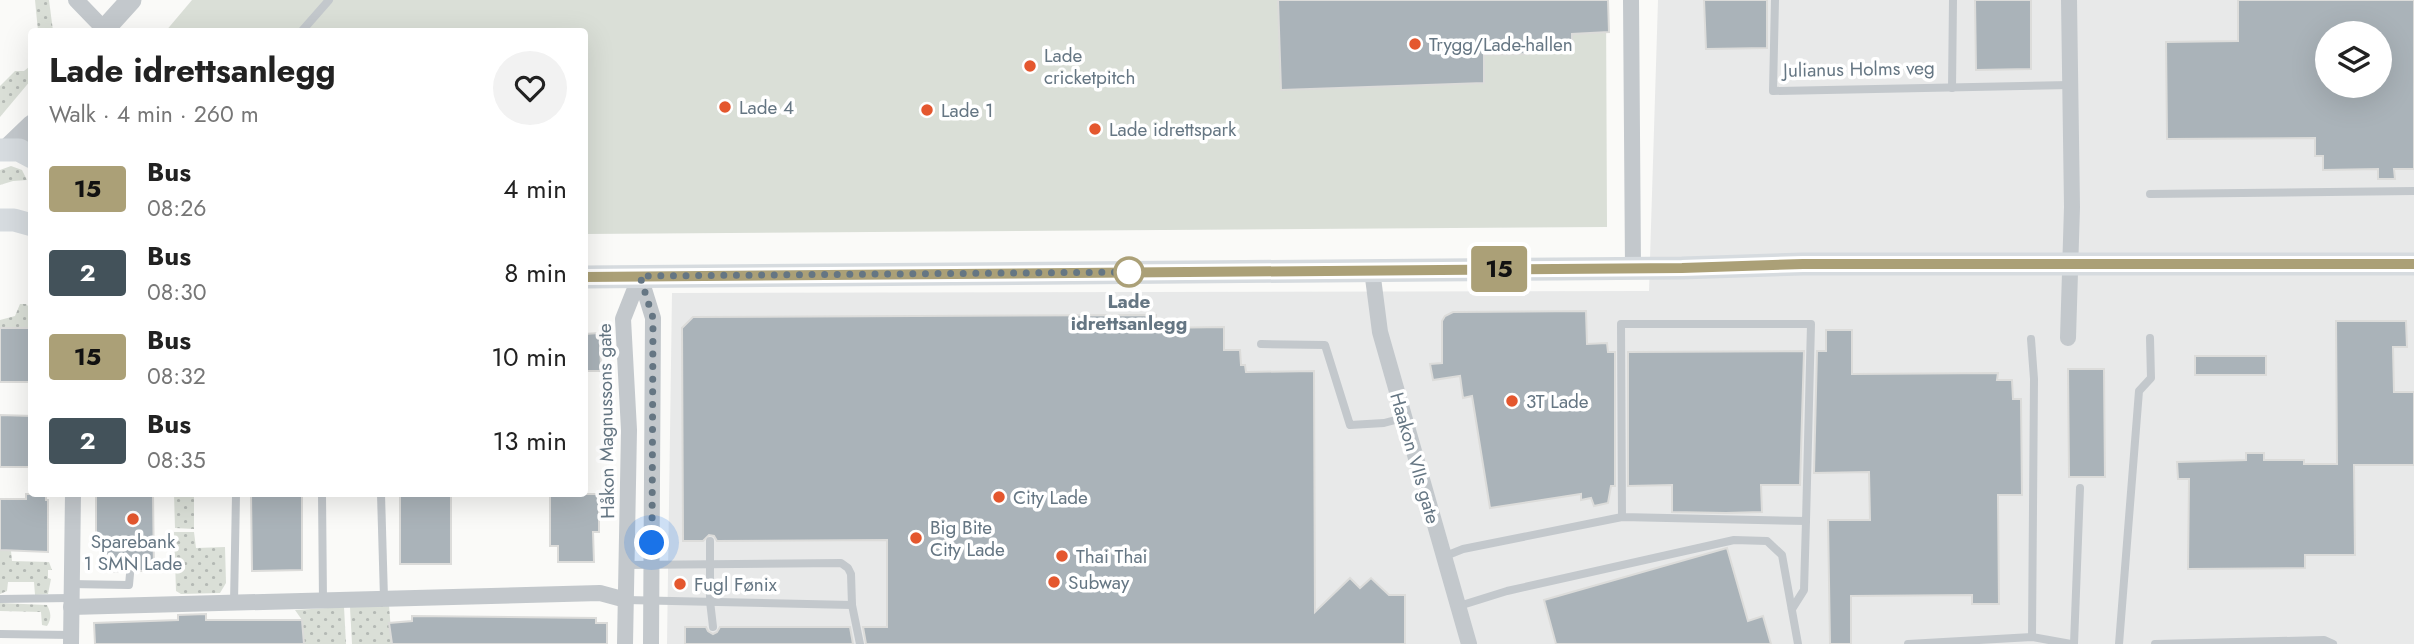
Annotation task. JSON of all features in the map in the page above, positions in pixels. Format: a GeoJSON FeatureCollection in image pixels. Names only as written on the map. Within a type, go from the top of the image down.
{"type":"FeatureCollection","features":[{"type":"Feature","properties":{"kind":"main road"},"geometry":{"type":"LineString","coordinates":[[3,149],[19,150],[28,155]]}},
{"type":"Feature","properties":{"kind":"main road"},"geometry":{"type":"LineString","coordinates":[[588,277],[1633,268],[1803,264],[2414,264]]}},
{"type":"Feature","properties":{"kind":"street"},"geometry":{"type":"LineString","coordinates":[[76,0],[101,28]]}},
{"type":"Feature","properties":{"kind":"street"},"geometry":{"type":"LineString","coordinates":[[105,28],[131,0]]}},
{"type":"Feature","properties":{"kind":"street"},"geometry":{"type":"LineString","coordinates":[[1631,0],[1633,268]]}},
{"type":"Feature","properties":{"kind":"street"},"geometry":{"type":"LineString","coordinates":[[2067,338],[2072,233],[2069,0]]}},
{"type":"Feature","properties":{"kind":"street"},"geometry":{"type":"LineString","coordinates":[[3,149],[28,128]]}},
{"type":"Feature","properties":{"kind":"street","name":"Haakon VIIs gate"},"geometry":{"type":"LineString","coordinates":[[1372,270],[1380,332],[1469,644]]}},
{"type":"Feature","properties":{"kind":"street"},"geometry":{"type":"LineString","coordinates":[[640,276],[653,318],[651,644]]}},
{"type":"Feature","properties":{"kind":"street","name":"Håkon Magnussons gate"},"geometry":{"type":"LineString","coordinates":[[625,644],[629,430],[623,318],[640,276]]}},
{"type":"Feature","properties":{"kind":"street"},"geometry":{"type":"LineString","coordinates":[[71,639],[73,497]]}},
{"type":"Feature","properties":{"kind":"street"},"geometry":{"type":"LineString","coordinates":[[70,597],[234,603],[600,593],[626,600]]}},
{"type":"Feature","properties":{"kind":"lane"},"geometry":{"type":"LineString","coordinates":[[304,28],[329,0]]}},
{"type":"Feature","properties":{"kind":"lane","name":"Julianus Holms veg"},"geometry":{"type":"LineString","coordinates":[[1775,0],[1773,91],[2070,85]]}},
{"type":"Feature","properties":{"kind":"lane","name":"Julianus Holms veg"},"geometry":{"type":"LineString","coordinates":[[1952,88],[1953,0]]}},
{"type":"Feature","properties":{"kind":"lane"},"geometry":{"type":"LineString","coordinates":[[2150,194],[2414,191]]}},
{"type":"Feature","properties":{"kind":"lane"},"geometry":{"type":"LineString","coordinates":[[1622,517],[1621,324],[1811,324],[1804,590],[1792,609]]}},
{"type":"Feature","properties":{"kind":"lane"},"geometry":{"type":"LineString","coordinates":[[2119,644],[2139,391],[2151,378],[2150,338]]}},
{"type":"Feature","properties":{"kind":"lane"},"geometry":{"type":"LineString","coordinates":[[2031,339],[2034,379],[2032,637]]}},
{"type":"Feature","properties":{"kind":"lane"},"geometry":{"type":"LineString","coordinates":[[1261,344],[1325,345],[1350,425],[1384,423],[1403,418]]}},
{"type":"Feature","properties":{"kind":"lane"},"geometry":{"type":"LineString","coordinates":[[1908,644],[2032,637],[2073,644],[2080,488]]}},
{"type":"Feature","properties":{"kind":"lane"},"geometry":{"type":"LineString","coordinates":[[234,603],[236,497]]}},
{"type":"Feature","properties":{"kind":"lane"},"geometry":{"type":"LineString","coordinates":[[322,497],[323,600]]}},
{"type":"Feature","properties":{"kind":"lane"},"geometry":{"type":"LineString","coordinates":[[381,497],[384,598]]}},
{"type":"Feature","properties":{"kind":"lane"},"geometry":{"type":"LineString","coordinates":[[1443,557],[1463,549],[1622,517],[1806,521]]}},
{"type":"Feature","properties":{"kind":"lane"},"geometry":{"type":"LineString","coordinates":[[1458,607],[1507,590],[1734,540],[1767,541],[1782,555],[1798,644]]}},
{"type":"Feature","properties":{"kind":"lane"},"geometry":{"type":"LineString","coordinates":[[710,541],[713,627]]}},
{"type":"Feature","properties":{"kind":"lane"},"geometry":{"type":"LineString","coordinates":[[627,565],[841,563],[851,574],[852,605],[860,644]]}},
{"type":"Feature","properties":{"kind":"lane"},"geometry":{"type":"LineString","coordinates":[[0,598],[70,597],[129,585],[130,574]]}},
{"type":"Feature","properties":{"kind":"lane"},"geometry":{"type":"LineString","coordinates":[[626,600],[852,605]]}},
{"type":"Feature","properties":{"kind":"lane"},"geometry":{"type":"LineString","coordinates":[[0,634],[71,639]]}},
{"type":"Feature","properties":{"kind":"lane"},"geometry":{"type":"LineString","coordinates":[[2154,644],[2324,640],[2333,644]]}},
{"type":"Feature","properties":{"kind":"shaded area"},"geometry":{"type":"Polygon","coordinates":[[[35,0],[49,0],[53,28],[38,28],[35,0]]]}},
{"type":"Feature","properties":{"kind":"shaded area","name":"Lade idrettspark"},"geometry":{"type":"Polygon","coordinates":[[[192,0],[1606,0],[1607,227],[588,234],[588,28],[168,28],[192,0]]]}},
{"type":"Feature","properties":{"kind":"shaded area"},"geometry":{"type":"Polygon","coordinates":[[[1658,0],[2414,0],[2414,644],[667,644],[672,293],[1649,291],[1658,0]]]}},
{"type":"Feature","properties":{"kind":"shaded area"},"geometry":{"type":"Polygon","coordinates":[[[28,68],[28,84],[0,117],[0,86],[15,71],[24,71],[28,68]]]}},
{"type":"Feature","properties":{"kind":"shaded area"},"geometry":{"type":"Polygon","coordinates":[[[11,166],[22,170],[27,180],[0,185],[0,170],[11,166]]]}},
{"type":"Feature","properties":{"kind":"shaded area"},"geometry":{"type":"Polygon","coordinates":[[[20,304],[26,304],[28,328],[0,328],[0,320],[15,316],[20,304]]]}},
{"type":"Feature","properties":{"kind":"shaded area"},"geometry":{"type":"Polygon","coordinates":[[[174,497],[194,497],[194,529],[175,528],[174,497]]]}},
{"type":"Feature","properties":{"kind":"shaded area"},"geometry":{"type":"Polygon","coordinates":[[[174,532],[194,532],[196,548],[225,547],[226,583],[220,593],[181,594],[176,591],[174,532]]]}},
{"type":"Feature","properties":{"kind":"shaded area"},"geometry":{"type":"Polygon","coordinates":[[[0,550],[11,551],[12,561],[49,562],[52,570],[48,570],[48,578],[51,579],[48,594],[35,595],[34,582],[8,582],[7,591],[0,594],[0,550]]]}},
{"type":"Feature","properties":{"kind":"shaded area"},"geometry":{"type":"Polygon","coordinates":[[[0,603],[47,605],[50,620],[47,626],[42,625],[41,612],[0,611],[0,603]]]}},
{"type":"Feature","properties":{"kind":"shaded area"},"geometry":{"type":"Polygon","coordinates":[[[389,605],[392,644],[352,644],[350,607],[389,605]]]}},
{"type":"Feature","properties":{"kind":"shaded area"},"geometry":{"type":"Polygon","coordinates":[[[344,607],[346,644],[304,644],[302,620],[295,610],[344,607]]]}},
{"type":"Feature","properties":{"kind":"building","name":"Trygg/Lade-hallen"},"geometry":{"type":"Polygon","coordinates":[[[1278,0],[1608,0],[1609,32],[1572,34],[1572,43],[1530,45],[1530,54],[1484,55],[1484,83],[1281,90],[1278,0]]]}},
{"type":"Feature","properties":{"kind":"building"},"geometry":{"type":"Polygon","coordinates":[[[1704,0],[1767,0],[1767,48],[1706,49],[1704,0]]]}},
{"type":"Feature","properties":{"kind":"building"},"geometry":{"type":"Polygon","coordinates":[[[1975,0],[2031,0],[2031,69],[1976,70],[1975,0]]]}},
{"type":"Feature","properties":{"kind":"building"},"geometry":{"type":"Polygon","coordinates":[[[2238,0],[2414,0],[2414,169],[2394,169],[2395,179],[2378,179],[2378,169],[2323,170],[2323,156],[2315,156],[2315,138],[2167,139],[2166,42],[2238,41],[2238,0]]]}},
{"type":"Feature","properties":{"kind":"building"},"geometry":{"type":"Polygon","coordinates":[[[1586,311],[1587,344],[1607,343],[1608,352],[1615,352],[1615,486],[1611,486],[1608,503],[1594,506],[1591,498],[1581,500],[1581,494],[1490,508],[1472,396],[1463,398],[1460,376],[1433,380],[1430,364],[1442,363],[1442,321],[1453,312],[1586,311]]]}},
{"type":"Feature","properties":{"kind":"building","name":"City Lade"},"geometry":{"type":"Polygon","coordinates":[[[1156,315],[1156,328],[1224,327],[1224,350],[1240,350],[1241,365],[1245,365],[1246,372],[1314,371],[1315,612],[1350,578],[1360,588],[1371,578],[1389,595],[1405,595],[1405,644],[866,644],[863,627],[887,627],[887,540],[717,541],[714,536],[709,535],[703,541],[683,541],[682,328],[693,317],[1156,315]]]}},
{"type":"Feature","properties":{"kind":"building"},"geometry":{"type":"Polygon","coordinates":[[[2336,321],[2406,321],[2407,347],[2393,347],[2394,392],[2414,392],[2414,465],[2354,465],[2355,555],[2305,555],[2305,568],[2188,569],[2189,479],[2178,479],[2177,462],[2246,460],[2246,453],[2264,453],[2264,460],[2304,460],[2304,464],[2337,464],[2336,321]]]}},
{"type":"Feature","properties":{"kind":"building"},"geometry":{"type":"Polygon","coordinates":[[[0,328],[28,328],[28,382],[0,382],[0,328]]]}},
{"type":"Feature","properties":{"kind":"building"},"geometry":{"type":"Polygon","coordinates":[[[1826,330],[1852,330],[1852,374],[1998,373],[1997,380],[2012,380],[2013,399],[2021,399],[2022,495],[1998,495],[1999,604],[1972,604],[1972,595],[1851,596],[1851,644],[1830,644],[1828,520],[1870,520],[1869,472],[1814,473],[1817,351],[1826,351],[1826,330]]]}},
{"type":"Feature","properties":{"kind":"building"},"geometry":{"type":"Polygon","coordinates":[[[600,333],[601,371],[588,371],[588,334],[600,333]]]}},
{"type":"Feature","properties":{"kind":"building"},"geometry":{"type":"Polygon","coordinates":[[[1804,351],[1800,485],[1761,485],[1762,512],[1726,513],[1672,512],[1672,485],[1628,486],[1628,352],[1804,351]]]}},
{"type":"Feature","properties":{"kind":"building"},"geometry":{"type":"Polygon","coordinates":[[[2195,356],[2266,356],[2266,375],[2195,375],[2195,356]]]}},
{"type":"Feature","properties":{"kind":"building"},"geometry":{"type":"Polygon","coordinates":[[[2068,369],[2104,369],[2105,477],[2069,477],[2068,369]]]}},
{"type":"Feature","properties":{"kind":"building"},"geometry":{"type":"Polygon","coordinates":[[[0,415],[28,416],[28,467],[0,467],[0,415]]]}},
{"type":"Feature","properties":{"kind":"building"},"geometry":{"type":"Polygon","coordinates":[[[28,494],[28,497],[46,497],[48,500],[48,552],[0,550],[0,499],[26,499],[28,494]]]}},
{"type":"Feature","properties":{"kind":"building"},"geometry":{"type":"Polygon","coordinates":[[[588,494],[599,494],[599,532],[593,532],[594,562],[558,562],[558,546],[550,546],[550,497],[588,497],[588,494]]]}},
{"type":"Feature","properties":{"kind":"building"},"geometry":{"type":"Polygon","coordinates":[[[96,497],[153,497],[154,571],[136,571],[130,567],[124,571],[103,572],[103,550],[96,550],[96,497]]]}},
{"type":"Feature","properties":{"kind":"building"},"geometry":{"type":"Polygon","coordinates":[[[251,497],[302,497],[302,570],[252,571],[251,497]]]}},
{"type":"Feature","properties":{"kind":"building"},"geometry":{"type":"Polygon","coordinates":[[[400,497],[451,497],[451,564],[400,564],[400,497]]]}},
{"type":"Feature","properties":{"kind":"building"},"geometry":{"type":"Polygon","coordinates":[[[1727,548],[1748,621],[1763,616],[1771,644],[1556,644],[1544,600],[1727,548]]]}},
{"type":"Feature","properties":{"kind":"building"},"geometry":{"type":"Polygon","coordinates":[[[206,614],[206,620],[302,620],[304,644],[95,644],[94,623],[178,620],[178,615],[206,614]]]}},
{"type":"Feature","properties":{"kind":"building"},"geometry":{"type":"Polygon","coordinates":[[[412,616],[596,618],[596,623],[607,623],[607,644],[392,644],[389,623],[412,621],[412,616]]]}},
{"type":"Feature","properties":{"kind":"building"},"geometry":{"type":"Polygon","coordinates":[[[685,627],[706,627],[713,634],[720,627],[850,627],[853,644],[685,644],[685,627]]]}},
{"type":"Feature","properties":{"kind":"bus line","name":"15"},"geometry":{"type":"LineString","coordinates":[[588,277],[1682,268],[1803,264],[2414,264]]}},
{"type":"Feature","properties":{"kind":"place","name":"Trygg/Lade-hallen"},"geometry":{"type":"Point","coordinates":[1415,44]}},
{"type":"Feature","properties":{"kind":"place","name":"Lade cricketpitch"},"geometry":{"type":"Point","coordinates":[1030,66]}},
{"type":"Feature","properties":{"kind":"place","name":"Lade 4"},"geometry":{"type":"Point","coordinates":[725,107]}},
{"type":"Feature","properties":{"kind":"place","name":"Lade 1"},"geometry":{"type":"Point","coordinates":[927,110]}},
{"type":"Feature","properties":{"kind":"place","name":"Lade idrettspark"},"geometry":{"type":"Point","coordinates":[1095,129]}},
{"type":"Feature","properties":{"kind":"place","name":"Lade idrettsanlegg"},"geometry":{"type":"Point","coordinates":[1129,272]}},
{"type":"Feature","properties":{"kind":"place","name":"3T Lade"},"geometry":{"type":"Point","coordinates":[1512,401]}},
{"type":"Feature","properties":{"kind":"place","name":"City Lade"},"geometry":{"type":"Point","coordinates":[999,497]}},
{"type":"Feature","properties":{"kind":"place","name":"Sparebank 1 SMN Lade"},"geometry":{"type":"Point","coordinates":[133,519]}},
{"type":"Feature","properties":{"kind":"place","name":"Big Bite City Lade"},"geometry":{"type":"Point","coordinates":[916,538]}},
{"type":"Feature","properties":{"kind":"place","name":"Thai Thai"},"geometry":{"type":"Point","coordinates":[1062,556]}},
{"type":"Feature","properties":{"kind":"place","name":"Subway"},"geometry":{"type":"Point","coordinates":[1054,582]}},
{"type":"Feature","properties":{"kind":"place","name":"Fugl Fønix"},"geometry":{"type":"Point","coordinates":[680,584]}},
{"type":"Feature","properties":{"kind":"route"},"geometry":{"type":"LineString","coordinates":[[652,543],[653,318],[640,276],[1140,272],[1129,272]]}}]}
